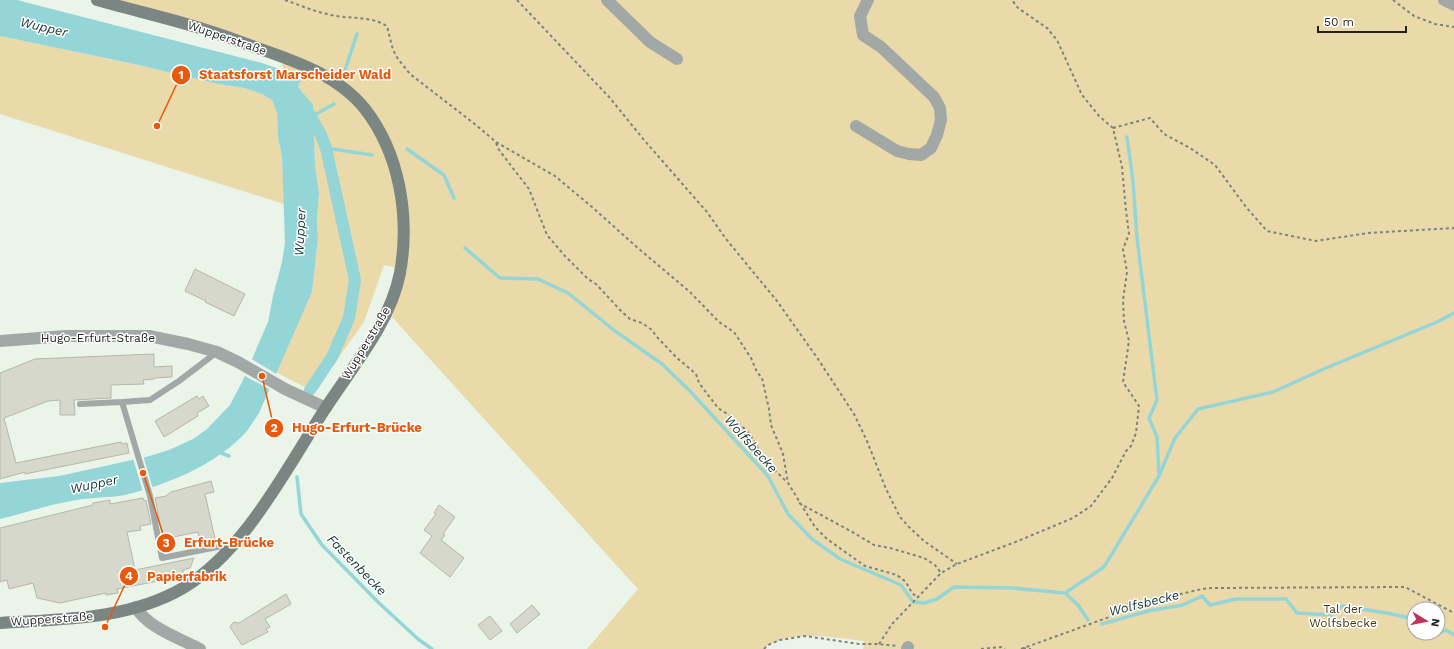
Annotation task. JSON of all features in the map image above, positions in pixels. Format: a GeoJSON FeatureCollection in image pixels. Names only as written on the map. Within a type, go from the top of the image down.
{"type":"FeatureCollection","features":[{"type":"Feature","properties":{"kind":"main road","name":"Wupperstraße"},"geometry":{"type":"LineString","coordinates":[[0,623],[88,617],[120,612],[184,588],[203,574],[230,548],[252,523],[378,327],[390,303],[399,276],[404,235],[400,194],[393,161],[379,131],[364,108],[349,93],[331,80],[308,67],[204,29],[97,0]]}},
{"type":"Feature","properties":{"kind":"street"},"geometry":{"type":"LineString","coordinates":[[607,0],[650,42],[677,59]]}},
{"type":"Feature","properties":{"kind":"street"},"geometry":{"type":"LineString","coordinates":[[856,126],[897,151],[921,155],[931,148],[937,135],[941,120],[940,108],[934,97],[881,47],[863,35],[860,16],[868,0]]}},
{"type":"Feature","properties":{"kind":"street"},"geometry":{"type":"LineString","coordinates":[[1444,0],[1454,5]]}},
{"type":"Feature","properties":{"kind":"street","name":"Hugo-Erfurt-Straße"},"geometry":{"type":"LineString","coordinates":[[0,341],[66,336],[149,336],[188,344],[217,352],[238,362],[285,389],[326,408]]}},
{"type":"Feature","properties":{"kind":"street"},"geometry":{"type":"LineString","coordinates":[[136,607],[139,614],[154,625],[200,649]]}},
{"type":"Feature","properties":{"kind":"lane"},"geometry":{"type":"LineString","coordinates":[[80,404],[150,400],[179,381],[217,352]]}},
{"type":"Feature","properties":{"kind":"lane"},"geometry":{"type":"LineString","coordinates":[[122,402],[150,496],[162,558],[222,546],[230,548]]}},
{"type":"Feature","properties":{"kind":"path"},"geometry":{"type":"LineString","coordinates":[[285,0],[323,13],[336,16],[365,18],[387,26],[393,50],[403,66],[419,81],[496,142],[555,176],[592,206],[644,254],[690,292],[719,322],[734,332],[762,378],[770,409],[771,425],[783,454],[788,483]]}},
{"type":"Feature","properties":{"kind":"path"},"geometry":{"type":"LineString","coordinates":[[517,0],[610,98],[707,212],[730,245],[781,307],[818,358],[854,414],[864,434],[886,489],[900,517],[909,528],[924,541],[957,564]]}},
{"type":"Feature","properties":{"kind":"path"},"geometry":{"type":"LineString","coordinates":[[764,649],[768,645],[780,640],[804,636],[859,644],[879,644],[892,624],[941,572],[957,564],[1012,544],[1073,518],[1091,506],[1112,478],[1126,451],[1131,446],[1136,433],[1139,406],[1124,382],[1128,341],[1122,300],[1127,272],[1123,249],[1129,234],[1122,167],[1113,128],[1099,116],[1082,95],[1057,40],[1047,28],[1018,8],[1012,0]]}},
{"type":"Feature","properties":{"kind":"path"},"geometry":{"type":"LineString","coordinates":[[1393,0],[1414,16],[1435,24],[1454,27]]}},
{"type":"Feature","properties":{"kind":"path"},"geometry":{"type":"LineString","coordinates":[[1113,128],[1150,118],[1164,134],[1190,148],[1215,165],[1266,231],[1316,241],[1368,233],[1454,228]]}},
{"type":"Feature","properties":{"kind":"path"},"geometry":{"type":"LineString","coordinates":[[496,142],[498,150],[529,189],[548,235],[555,245],[588,279],[596,284],[622,312],[630,319],[642,323],[652,330],[676,357],[696,374],[699,383],[708,393],[710,399],[718,408],[732,417],[747,431],[764,460],[788,483],[815,527],[827,539],[865,566],[897,575],[906,582],[916,597]]}},
{"type":"Feature","properties":{"kind":"path"},"geometry":{"type":"LineString","coordinates":[[799,502],[874,545],[924,558],[935,565],[941,572]]}},
{"type":"Feature","properties":{"kind":"path"},"geometry":{"type":"LineString","coordinates":[[1022,649],[1159,599],[1212,588],[1405,587],[1454,613]]}},
{"type":"Feature","properties":{"kind":"path"},"geometry":{"type":"LineString","coordinates":[[981,649],[1001,647],[1005,649]]}},
{"type":"Feature","properties":{"kind":"path"},"geometry":{"type":"LineString","coordinates":[[1022,649],[1031,649]]}},
{"type":"Feature","properties":{"kind":"green space","name":"Tal der Wolfsbecke"},"geometry":{"type":"Polygon","coordinates":[[[92,0],[1454,0],[1454,649],[863,649],[864,641],[799,636],[786,638],[764,649],[587,649],[638,589],[392,317],[407,270],[384,265],[364,322],[314,392],[276,372],[312,292],[318,239],[317,222],[319,193],[315,166],[313,106],[298,87],[302,77],[283,71],[282,55],[92,0]]]}},
{"type":"Feature","properties":{"kind":"green space"},"geometry":{"type":"Polygon","coordinates":[[[0,36],[134,64],[218,84],[244,88],[262,94],[272,100],[277,113],[278,137],[282,157],[284,204],[0,114],[0,36]]]}},
{"type":"Feature","properties":{"kind":"water","name":"Wupper"},"geometry":{"type":"Polygon","coordinates":[[[0,0],[17,0],[262,63],[302,77],[298,87],[313,105],[315,166],[319,193],[317,222],[318,239],[312,292],[259,413],[247,431],[222,454],[191,472],[158,485],[125,495],[67,502],[0,519],[0,483],[59,476],[146,457],[169,450],[193,439],[207,429],[230,405],[242,382],[268,322],[285,243],[282,157],[278,137],[277,113],[272,100],[262,94],[244,88],[218,84],[134,64],[0,36],[0,0]]]}},
{"type":"Feature","properties":{"kind":"pier"},"geometry":{"type":"Polygon","coordinates":[[[250,358],[278,375],[271,390],[243,375],[250,358]]]}},
{"type":"Feature","properties":{"kind":"pier"},"geometry":{"type":"Polygon","coordinates":[[[143,455],[153,489],[143,492],[133,458],[143,455]]]}},
{"type":"Feature","properties":{"kind":"building"},"geometry":{"type":"Polygon","coordinates":[[[195,269],[245,294],[234,316],[185,291],[195,269]]]}},
{"type":"Feature","properties":{"kind":"building"},"geometry":{"type":"Polygon","coordinates":[[[154,354],[154,367],[172,366],[172,377],[143,380],[144,384],[111,385],[111,398],[74,400],[75,415],[60,415],[60,400],[48,401],[4,418],[16,463],[121,442],[122,444],[127,443],[129,453],[25,474],[25,472],[0,479],[0,373],[35,359],[154,354]]]}},
{"type":"Feature","properties":{"kind":"building"},"geometry":{"type":"Polygon","coordinates":[[[197,396],[199,399],[203,396],[209,406],[197,413],[198,416],[164,437],[155,421],[197,396]]]}},
{"type":"Feature","properties":{"kind":"building"},"geometry":{"type":"Polygon","coordinates":[[[211,481],[214,492],[205,494],[216,543],[201,546],[198,532],[163,539],[155,498],[166,496],[171,492],[211,481]]]}},
{"type":"Feature","properties":{"kind":"building"},"geometry":{"type":"Polygon","coordinates":[[[143,498],[144,501],[146,500],[151,524],[140,526],[141,530],[127,532],[135,570],[194,558],[190,568],[183,570],[184,576],[117,589],[118,593],[106,595],[106,593],[60,603],[37,598],[33,583],[9,589],[7,580],[0,582],[0,528],[93,505],[93,503],[110,500],[110,504],[143,498]]]}},
{"type":"Feature","properties":{"kind":"building"},"geometry":{"type":"Polygon","coordinates":[[[439,505],[455,517],[443,534],[445,535],[441,540],[464,558],[450,577],[420,553],[432,536],[424,530],[436,514],[434,513],[439,505]]]}},
{"type":"Feature","properties":{"kind":"building"},"geometry":{"type":"Polygon","coordinates":[[[286,594],[291,604],[265,619],[270,627],[266,629],[268,632],[242,645],[230,627],[232,624],[234,622],[239,623],[286,594]]]}},
{"type":"Feature","properties":{"kind":"building"},"geometry":{"type":"Polygon","coordinates":[[[532,605],[540,614],[517,633],[510,624],[532,605]]]}},
{"type":"Feature","properties":{"kind":"building"},"geometry":{"type":"Polygon","coordinates":[[[490,616],[502,631],[490,640],[478,625],[490,616]]]}},
{"type":"Feature","properties":{"kind":"waterway"},"geometry":{"type":"LineString","coordinates":[[343,76],[357,34]]}},
{"type":"Feature","properties":{"kind":"waterway"},"geometry":{"type":"LineString","coordinates":[[311,117],[334,104]]}},
{"type":"Feature","properties":{"kind":"waterway"},"geometry":{"type":"LineString","coordinates":[[307,110],[321,135],[326,148],[355,280],[349,318],[332,357],[310,390]]}},
{"type":"Feature","properties":{"kind":"waterway"},"geometry":{"type":"LineString","coordinates":[[1127,137],[1133,181],[1137,238],[1157,400],[1149,418],[1157,437],[1159,474]]}},
{"type":"Feature","properties":{"kind":"waterway"},"geometry":{"type":"LineString","coordinates":[[326,148],[372,155]]}},
{"type":"Feature","properties":{"kind":"waterway"},"geometry":{"type":"LineString","coordinates":[[407,149],[444,175],[454,198]]}},
{"type":"Feature","properties":{"kind":"waterway","name":"Wolfsbecke"},"geometry":{"type":"LineString","coordinates":[[465,248],[500,278],[538,279],[568,293],[615,331],[662,364],[689,390],[768,476],[788,514],[812,539],[840,559],[901,585],[913,602],[924,603],[937,599],[954,587],[1012,588],[1065,593],[1078,605],[1088,620]]}},
{"type":"Feature","properties":{"kind":"waterway"},"geometry":{"type":"LineString","coordinates":[[1065,593],[1104,567],[1159,476],[1175,438],[1198,409],[1273,392],[1326,368],[1437,322],[1454,313]]}},
{"type":"Feature","properties":{"kind":"waterway","name":"Fastenbecke"},"geometry":{"type":"LineString","coordinates":[[216,451],[229,456]]}},
{"type":"Feature","properties":{"kind":"waterway","name":"Fastenbecke"},"geometry":{"type":"LineString","coordinates":[[297,477],[301,514],[322,545],[379,603],[418,639],[432,649]]}},
{"type":"Feature","properties":{"kind":"waterway","name":"Wolfsbecke"},"geometry":{"type":"LineString","coordinates":[[1102,624],[1148,611],[1183,605],[1202,596],[1210,605],[1236,599],[1286,599],[1297,613],[1331,615],[1342,606],[1406,617]]}},
{"type":"Feature","properties":{"kind":"waterway","name":"Wolfsbecke"},"geometry":{"type":"LineString","coordinates":[[1446,630],[1454,635]]}},
{"type":"Feature","properties":{"kind":"place","name":"Staatsforst Marscheider Wald"},"geometry":{"type":"Point","coordinates":[157,126]}},
{"type":"Feature","properties":{"kind":"place","name":"Hugo-Erfurt-Brücke"},"geometry":{"type":"Point","coordinates":[262,376]}},
{"type":"Feature","properties":{"kind":"place","name":"Erfurt-Brücke"},"geometry":{"type":"Point","coordinates":[143,473]}},
{"type":"Feature","properties":{"kind":"place","name":"Papierfabrik"},"geometry":{"type":"Point","coordinates":[105,627]}}]}
